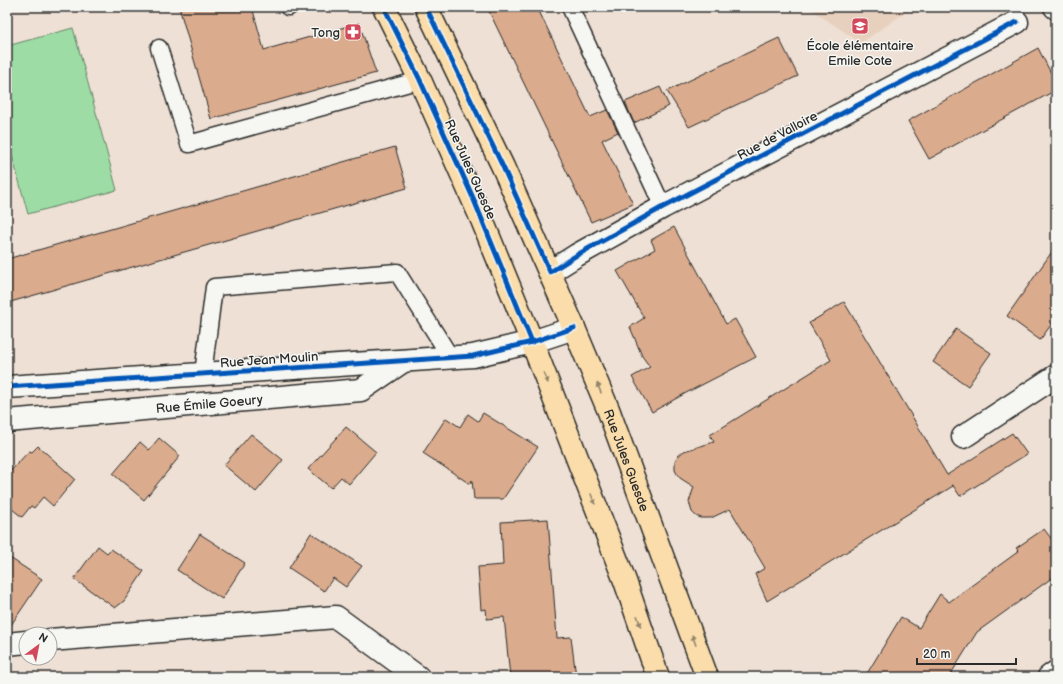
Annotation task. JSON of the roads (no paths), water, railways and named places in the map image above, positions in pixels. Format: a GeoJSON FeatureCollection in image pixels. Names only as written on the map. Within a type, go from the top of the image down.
{"type":"FeatureCollection","features":[{"type":"Feature","properties":{"kind":"main road","name":"Rue Jules Guesde"},"geometry":{"type":"LineString","coordinates":[[384,7],[420,80],[474,200],[532,342],[625,581],[658,677]]}},
{"type":"Feature","properties":{"kind":"main road","name":"Rue Jules Guesde"},"geometry":{"type":"LineString","coordinates":[[426,7],[503,167],[550,272],[608,409],[707,677]]}},
{"type":"Feature","properties":{"kind":"street","name":"Rue de Valloire"},"geometry":{"type":"LineString","coordinates":[[550,272],[577,255],[663,207],[1017,22]]}},
{"type":"Feature","properties":{"kind":"street","name":"Rue Jean Moulin"},"geometry":{"type":"LineString","coordinates":[[7,387],[403,362],[473,356],[532,342],[574,328]]}},
{"type":"Feature","properties":{"kind":"street","name":"Rue Émile Goeury"},"geometry":{"type":"LineString","coordinates":[[7,421],[361,390],[403,362]]}},
{"type":"Feature","properties":{"kind":"street"},"geometry":{"type":"LineString","coordinates":[[963,437],[1056,376]]}},
{"type":"Feature","properties":{"kind":"street"},"geometry":{"type":"LineString","coordinates":[[58,639],[336,617],[418,677]]}},
{"type":"Feature","properties":{"kind":"street"},"geometry":{"type":"LineString","coordinates":[[7,644],[18,643]]}},
{"type":"Feature","properties":{"kind":"street"},"geometry":{"type":"LineString","coordinates":[[1049,677],[1056,672]]}},
{"type":"Feature","properties":{"kind":"lane"},"geometry":{"type":"LineString","coordinates":[[570,7],[663,207]]}},
{"type":"Feature","properties":{"kind":"lane"},"geometry":{"type":"LineString","coordinates":[[159,48],[188,144],[420,80]]}},
{"type":"Feature","properties":{"kind":"lane"},"geometry":{"type":"LineString","coordinates":[[203,374],[214,287],[397,272],[451,358]]}},
{"type":"Feature","properties":{"kind":"place","name":"École élémentaire Emile Cote"},"geometry":{"type":"Point","coordinates":[860,26]}},
{"type":"Feature","properties":{"kind":"place","name":"Tong"},"geometry":{"type":"Point","coordinates":[353,32]}}]}
